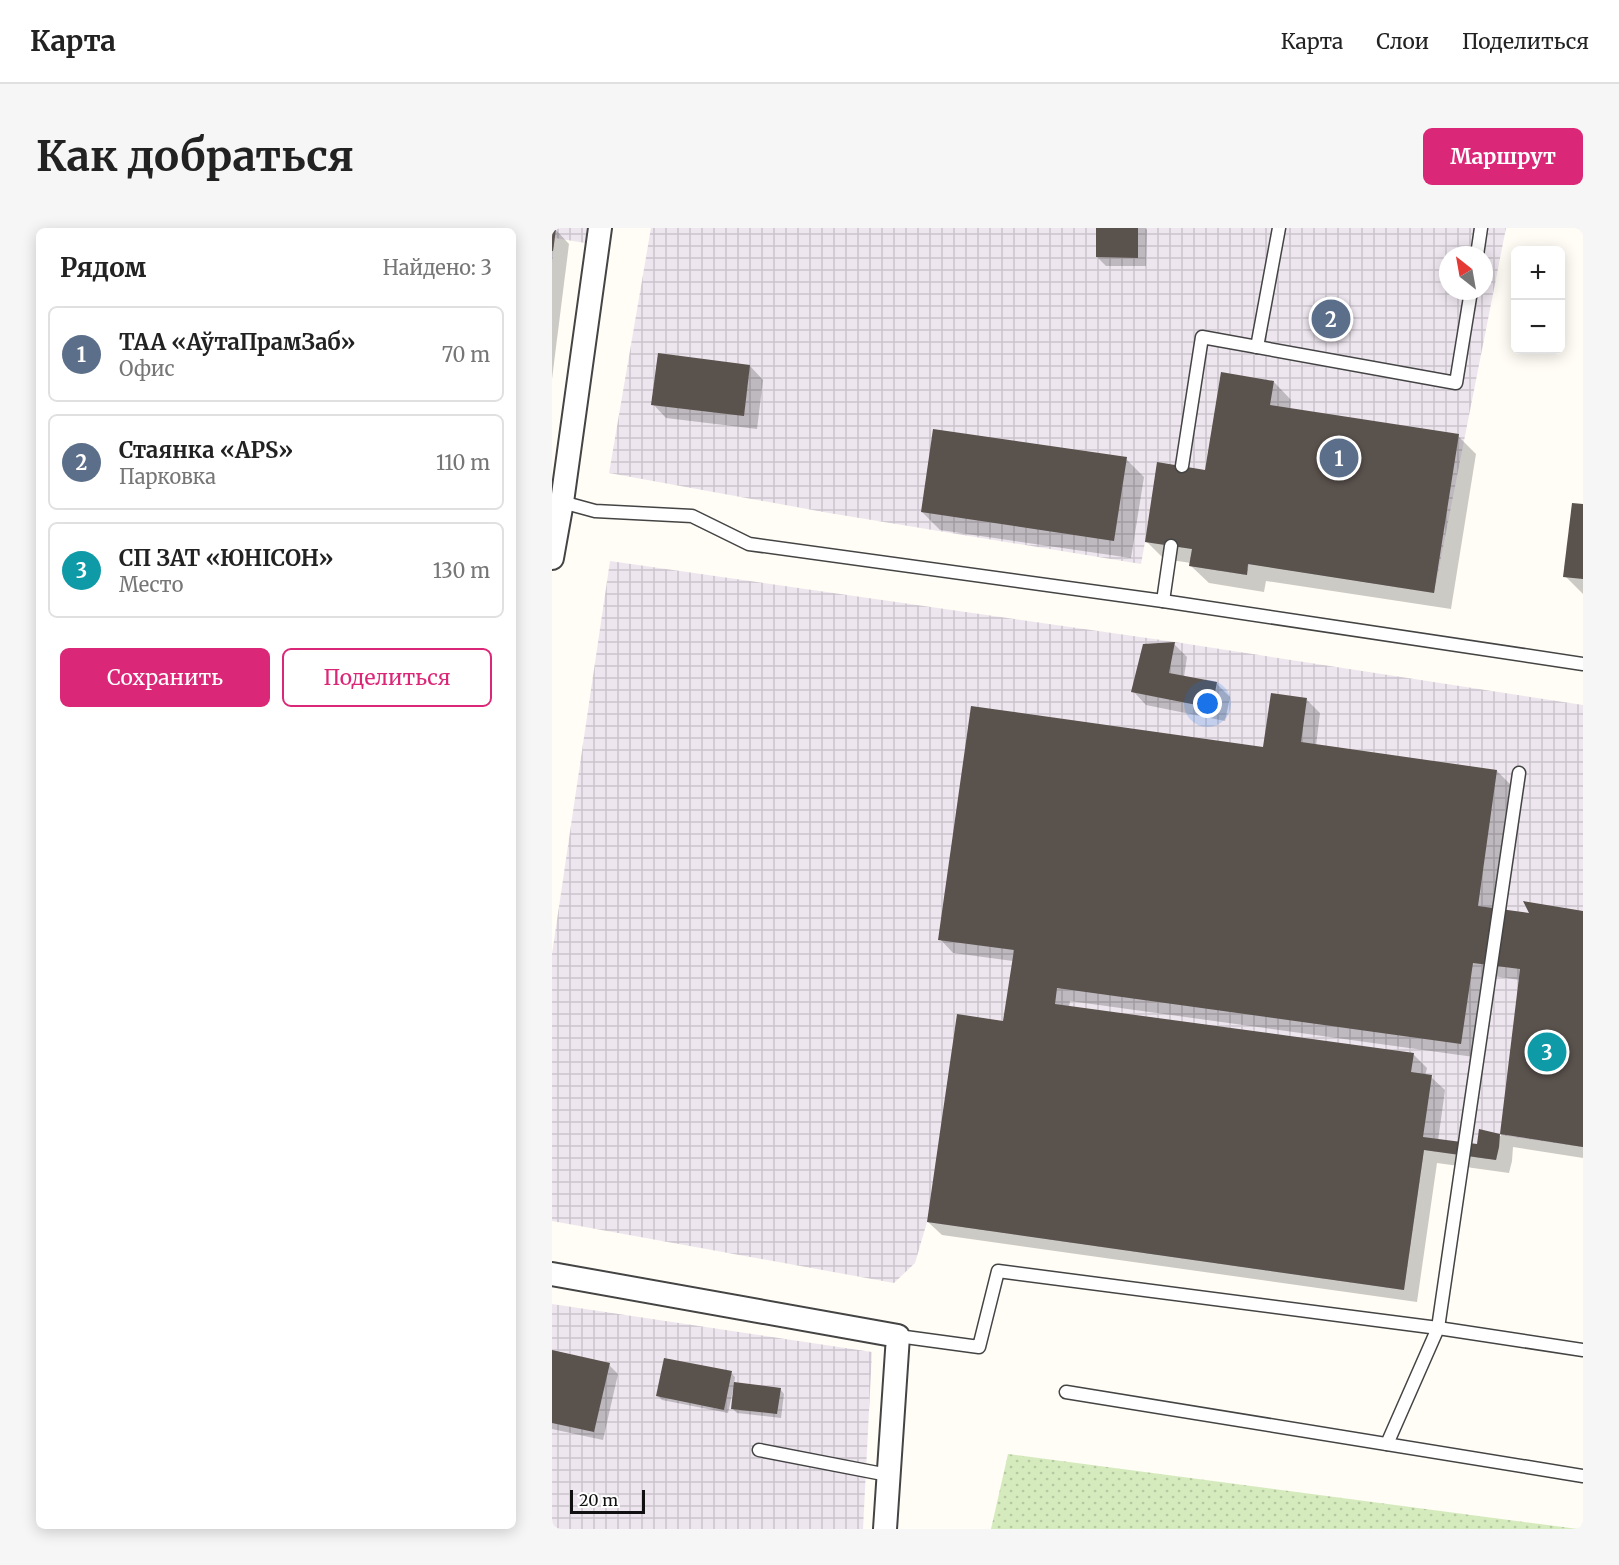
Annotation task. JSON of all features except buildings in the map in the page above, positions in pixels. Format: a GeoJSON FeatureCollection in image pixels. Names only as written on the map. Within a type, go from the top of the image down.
{"type":"FeatureCollection","features":[{"type":"Feature","properties":{"kind":"street"},"geometry":{"type":"LineString","coordinates":[[552,558],[562,502],[600,228]]}},
{"type":"Feature","properties":{"kind":"street"},"geometry":{"type":"LineString","coordinates":[[552,1274],[898,1336],[885,1529]]}},
{"type":"Feature","properties":{"kind":"lane"},"geometry":{"type":"LineString","coordinates":[[1257,347],[1279,228]]}},
{"type":"Feature","properties":{"kind":"lane"},"geometry":{"type":"LineString","coordinates":[[1478,246],[1481,228]]}},
{"type":"Feature","properties":{"kind":"lane"},"geometry":{"type":"LineString","coordinates":[[1182,466],[1202,337],[1456,383],[1470,300]]}},
{"type":"Feature","properties":{"kind":"lane"},"geometry":{"type":"LineString","coordinates":[[562,502],[595,511],[692,516],[750,544],[1162,601],[1583,664]]}},
{"type":"Feature","properties":{"kind":"lane"},"geometry":{"type":"LineString","coordinates":[[1162,601],[1171,546]]}},
{"type":"Feature","properties":{"kind":"lane"},"geometry":{"type":"LineString","coordinates":[[1387,1444],[1438,1328],[1519,773]]}},
{"type":"Feature","properties":{"kind":"lane"},"geometry":{"type":"LineString","coordinates":[[898,1336],[979,1347],[998,1271],[1438,1328],[1583,1350]]}},
{"type":"Feature","properties":{"kind":"lane"},"geometry":{"type":"LineString","coordinates":[[1066,1392],[1583,1476]]}},
{"type":"Feature","properties":{"kind":"lane"},"geometry":{"type":"LineString","coordinates":[[759,1450],[888,1475]]}},
{"type":"Feature","properties":{"kind":"shaded area"},"geometry":{"type":"Polygon","coordinates":[[[552,228],[587,228],[585,243],[555,238],[552,263],[552,228]]]}},
{"type":"Feature","properties":{"kind":"shaded area"},"geometry":{"type":"Polygon","coordinates":[[[651,228],[1506,228],[1493,294],[1493,246],[1439,246],[1439,300],[1492,300],[1434,593],[1249,564],[1247,575],[1189,566],[1192,549],[1145,542],[1141,564],[829,513],[609,473],[651,228]]]}},
{"type":"Feature","properties":{"kind":"shaded area"},"geometry":{"type":"Polygon","coordinates":[[[610,561],[1175,642],[1583,705],[1583,1147],[1500,1135],[1496,1160],[1424,1150],[1404,1290],[927,1222],[915,1263],[894,1283],[552,1221],[552,954],[610,561]]]}},
{"type":"Feature","properties":{"kind":"shaded area"},"geometry":{"type":"Polygon","coordinates":[[[552,1304],[872,1352],[863,1529],[552,1529],[552,1304]]]}},
{"type":"Feature","properties":{"kind":"green space"},"geometry":{"type":"Polygon","coordinates":[[[1008,1454],[1578,1529],[991,1529],[1008,1454]]]}},
{"type":"Feature","properties":{"kind":"place","name":"Стаянка «APS»"},"geometry":{"type":"Point","coordinates":[1331,319]}},
{"type":"Feature","properties":{"kind":"place","name":"ТАА «АўтаПрамЗаб»"},"geometry":{"type":"Point","coordinates":[1339,458]}},
{"type":"Feature","properties":{"kind":"place","name":"СП ЗАТ «ЮНІСОН»"},"geometry":{"type":"Point","coordinates":[1547,1052]}}]}
